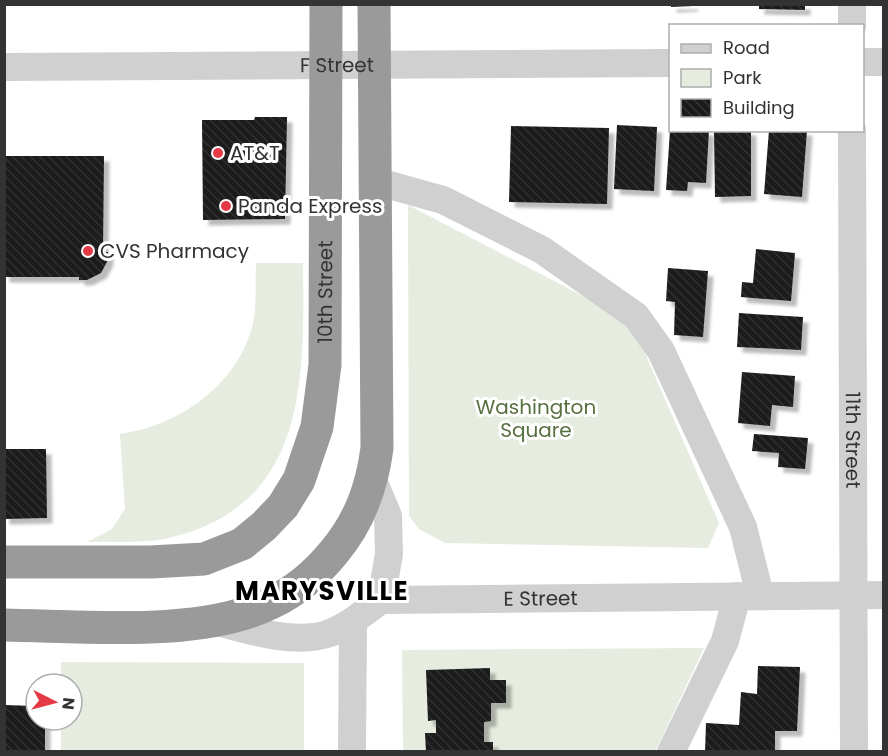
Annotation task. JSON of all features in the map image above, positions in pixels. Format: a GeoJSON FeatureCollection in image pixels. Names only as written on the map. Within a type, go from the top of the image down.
{"type":"FeatureCollection","features":[{"type":"Feature","properties":{"kind":"highway","name":"10th Street"},"geometry":{"type":"LineString","coordinates":[[4,562],[151,562],[204,559],[242,544],[264,526],[282,506],[299,480],[310,455],[323,401],[326,4]]}},
{"type":"Feature","properties":{"kind":"highway"},"geometry":{"type":"LineString","coordinates":[[4,626],[142,627],[211,620],[270,604],[299,587],[324,565],[344,540],[362,509],[373,480],[378,408],[374,4]]}},
{"type":"Feature","properties":{"kind":"street"},"geometry":{"type":"LineString","coordinates":[[852,4],[852,24]]}},
{"type":"Feature","properties":{"kind":"street"},"geometry":{"type":"LineString","coordinates":[[864,62],[884,62]]}},
{"type":"Feature","properties":{"kind":"street","name":"F Street"},"geometry":{"type":"LineString","coordinates":[[4,67],[327,67],[669,63]]}},
{"type":"Feature","properties":{"kind":"street","name":"11th Street"},"geometry":{"type":"LineString","coordinates":[[852,132],[854,752]]}},
{"type":"Feature","properties":{"kind":"street"},"geometry":{"type":"LineString","coordinates":[[375,181],[443,200],[542,250],[636,316],[661,351],[743,527],[749,596],[670,752]]}},
{"type":"Feature","properties":{"kind":"street"},"geometry":{"type":"LineString","coordinates":[[211,620],[261,634],[293,637],[327,634],[353,622],[381,600],[389,554],[388,516],[373,480]]}},
{"type":"Feature","properties":{"kind":"street","name":"E Street"},"geometry":{"type":"LineString","coordinates":[[381,600],[884,595]]}},
{"type":"Feature","properties":{"kind":"street"},"geometry":{"type":"LineString","coordinates":[[352,752],[353,622]]}},
{"type":"Feature","properties":{"kind":"green space","name":"Washington Square"},"geometry":{"type":"Polygon","coordinates":[[[408,205],[631,321],[719,523],[708,548],[445,543],[419,529],[409,516],[408,205]]]}},
{"type":"Feature","properties":{"kind":"green space"},"geometry":{"type":"Polygon","coordinates":[[[256,263],[303,263],[302,350],[298,392],[289,431],[273,467],[249,497],[215,521],[159,540],[87,542],[112,529],[125,509],[120,434],[164,422],[184,411],[220,383],[235,365],[246,345],[253,323],[256,263]]]}},
{"type":"Feature","properties":{"kind":"green space"},"geometry":{"type":"Polygon","coordinates":[[[704,648],[655,752],[403,751],[402,650],[704,648]]]}},
{"type":"Feature","properties":{"kind":"green space"},"geometry":{"type":"Polygon","coordinates":[[[61,662],[304,663],[304,751],[61,751],[61,732],[84,732],[84,672],[61,672],[61,662]]]}},
{"type":"Feature","properties":{"kind":"building"},"geometry":{"type":"Polygon","coordinates":[[[671,4],[693,4],[693,6],[671,7],[671,4]]]}},
{"type":"Feature","properties":{"kind":"building"},"geometry":{"type":"Polygon","coordinates":[[[759,4],[805,4],[805,10],[759,9],[759,4]]]}},
{"type":"Feature","properties":{"kind":"building"},"geometry":{"type":"Polygon","coordinates":[[[255,117],[287,117],[285,219],[203,220],[202,120],[254,120],[255,117]]]}},
{"type":"Feature","properties":{"kind":"building"},"geometry":{"type":"Polygon","coordinates":[[[617,125],[657,127],[654,191],[614,189],[617,125]]]}},
{"type":"Feature","properties":{"kind":"building"},"geometry":{"type":"Polygon","coordinates":[[[511,126],[609,128],[607,204],[509,202],[511,126]]]}},
{"type":"Feature","properties":{"kind":"building"},"geometry":{"type":"Polygon","coordinates":[[[670,132],[709,132],[706,183],[688,182],[687,191],[666,190],[670,132]]]}},
{"type":"Feature","properties":{"kind":"building"},"geometry":{"type":"Polygon","coordinates":[[[714,132],[751,132],[751,196],[715,197],[714,132]]]}},
{"type":"Feature","properties":{"kind":"building"},"geometry":{"type":"Polygon","coordinates":[[[769,132],[807,132],[802,197],[764,194],[769,132]]]}},
{"type":"Feature","properties":{"kind":"building"},"geometry":{"type":"Polygon","coordinates":[[[4,156],[104,156],[103,252],[108,252],[108,260],[101,273],[87,280],[79,280],[79,277],[4,277],[4,156]]]}},
{"type":"Feature","properties":{"kind":"building"},"geometry":{"type":"Polygon","coordinates":[[[756,249],[795,253],[791,301],[741,297],[742,282],[753,283],[756,249]]]}},
{"type":"Feature","properties":{"kind":"building"},"geometry":{"type":"Polygon","coordinates":[[[668,268],[708,271],[703,337],[674,335],[675,302],[666,301],[668,268]]]}},
{"type":"Feature","properties":{"kind":"building"},"geometry":{"type":"Polygon","coordinates":[[[739,313],[803,317],[801,350],[737,347],[739,313]]]}},
{"type":"Feature","properties":{"kind":"building"},"geometry":{"type":"Polygon","coordinates":[[[742,372],[795,376],[793,407],[772,405],[770,426],[738,423],[742,372]]]}},
{"type":"Feature","properties":{"kind":"building"},"geometry":{"type":"Polygon","coordinates":[[[754,434],[808,438],[805,469],[778,467],[779,453],[752,451],[754,434]]]}},
{"type":"Feature","properties":{"kind":"building"},"geometry":{"type":"Polygon","coordinates":[[[4,449],[46,449],[47,518],[4,519],[4,449]]]}},
{"type":"Feature","properties":{"kind":"building"},"geometry":{"type":"Polygon","coordinates":[[[758,666],[800,667],[797,731],[775,731],[775,752],[705,752],[706,723],[739,725],[741,692],[757,694],[758,666]]]}},
{"type":"Feature","properties":{"kind":"building"},"geometry":{"type":"Polygon","coordinates":[[[490,668],[490,680],[506,680],[506,703],[491,703],[491,721],[484,722],[484,742],[493,742],[493,752],[426,752],[425,733],[436,733],[436,720],[428,721],[426,670],[490,668]]]}},
{"type":"Feature","properties":{"kind":"building"},"geometry":{"type":"Polygon","coordinates":[[[4,705],[24,706],[24,732],[45,732],[45,752],[4,752],[4,705]]]}},
{"type":"Feature","properties":{"kind":"place","name":"AT&T"},"geometry":{"type":"Point","coordinates":[218,153]}},
{"type":"Feature","properties":{"kind":"place","name":"Panda Express"},"geometry":{"type":"Point","coordinates":[226,206]}},
{"type":"Feature","properties":{"kind":"place","name":"CVS Pharmacy"},"geometry":{"type":"Point","coordinates":[88,251]}},
{"type":"Feature","properties":{"kind":"district","name":"MARYSVILLE"},"geometry":{"type":"Point","coordinates":[322,591]}}]}
